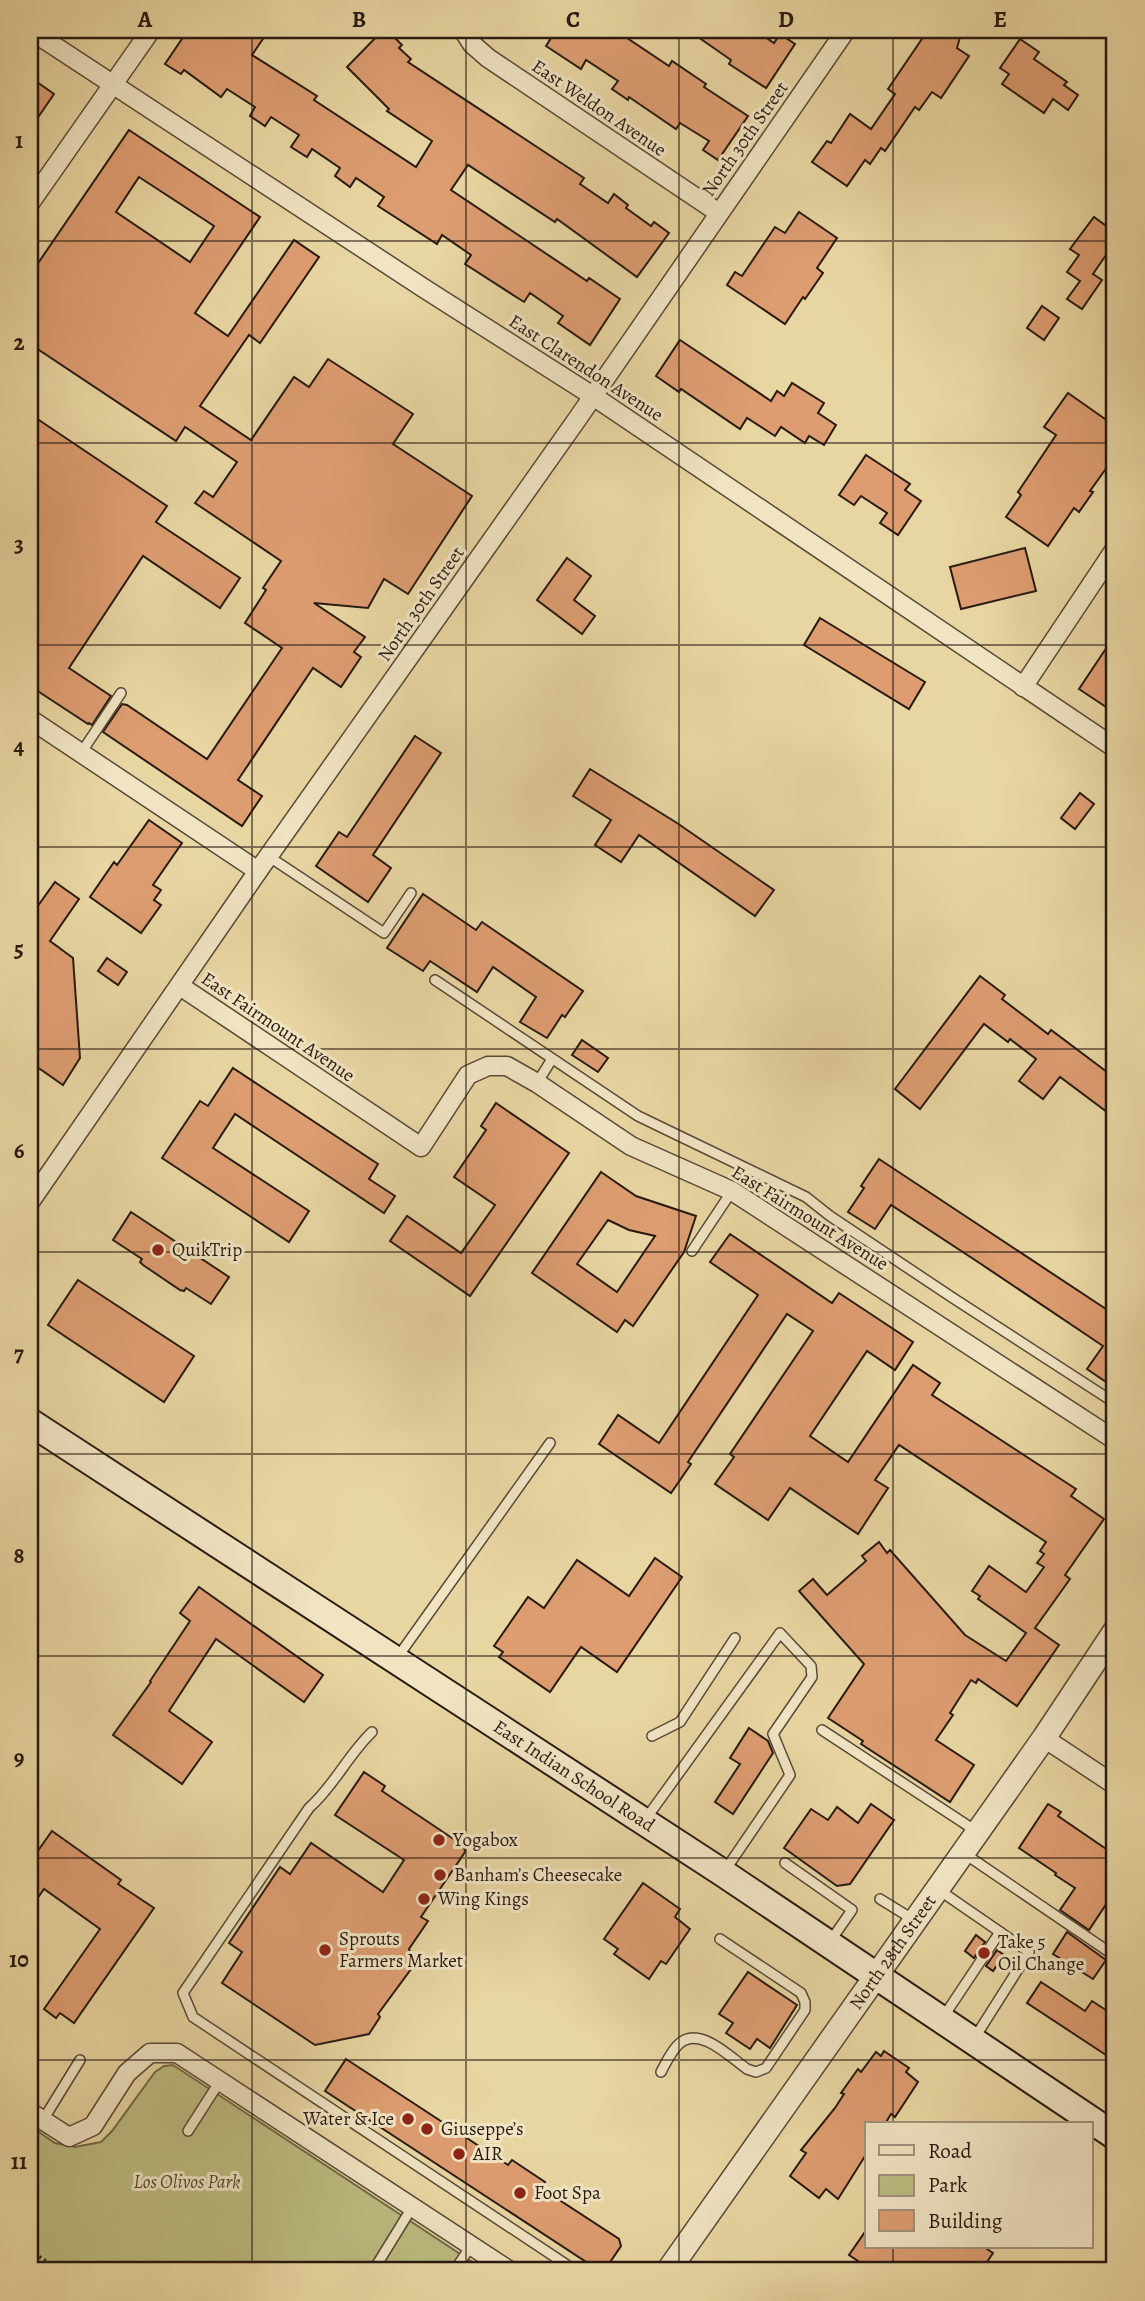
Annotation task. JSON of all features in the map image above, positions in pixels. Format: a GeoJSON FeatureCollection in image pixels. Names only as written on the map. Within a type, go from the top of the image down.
{"type":"FeatureCollection","features":[{"type":"Feature","properties":{"kind":"main road","name":"East Indian School Road"},"geometry":{"type":"LineString","coordinates":[[30,1422],[723,1873],[1115,2136]]}},
{"type":"Feature","properties":{"kind":"street","name":"East Clarendon Avenue"},"geometry":{"type":"LineString","coordinates":[[30,30],[593,396],[1115,748]]}},
{"type":"Feature","properties":{"kind":"street"},"geometry":{"type":"LineString","coordinates":[[30,203],[151,30]]}},
{"type":"Feature","properties":{"kind":"street","name":"East Weldon Avenue"},"geometry":{"type":"LineString","coordinates":[[463,30],[472,44],[488,58],[719,213]]}},
{"type":"Feature","properties":{"kind":"street","name":"North 30th Street"},"geometry":{"type":"LineString","coordinates":[[30,1202],[263,863],[593,396],[846,30]]}},
{"type":"Feature","properties":{"kind":"street"},"geometry":{"type":"LineString","coordinates":[[1023,687],[1115,549]]}},
{"type":"Feature","properties":{"kind":"street"},"geometry":{"type":"LineString","coordinates":[[30,719],[81,753],[263,863]]}},
{"type":"Feature","properties":{"kind":"street","name":"East Fairmount Avenue"},"geometry":{"type":"LineString","coordinates":[[180,986],[421,1147],[468,1076],[488,1066],[507,1066],[631,1146],[732,1191],[1115,1440]]}},
{"type":"Feature","properties":{"kind":"street","name":"North 28th Street"},"geometry":{"type":"LineString","coordinates":[[668,2271],[1044,1738],[1115,1631]]}},
{"type":"Feature","properties":{"kind":"street"},"geometry":{"type":"LineString","coordinates":[[1044,1738],[1115,1785]]}},
{"type":"Feature","properties":{"kind":"street"},"geometry":{"type":"LineString","coordinates":[[36,2116],[69,2137],[93,2126],[127,2073],[150,2053],[177,2053],[510,2271]]}},
{"type":"Feature","properties":{"kind":"lane"},"geometry":{"type":"LineString","coordinates":[[81,753],[121,693]]}},
{"type":"Feature","properties":{"kind":"lane"},"geometry":{"type":"LineString","coordinates":[[263,863],[384,933],[411,893]]}},
{"type":"Feature","properties":{"kind":"lane"},"geometry":{"type":"LineString","coordinates":[[435,981],[638,1116],[807,1197],[830,1216],[1115,1403]]}},
{"type":"Feature","properties":{"kind":"lane"},"geometry":{"type":"LineString","coordinates":[[537,1083],[552,1059]]}},
{"type":"Feature","properties":{"kind":"lane"},"geometry":{"type":"LineString","coordinates":[[692,1251],[732,1191]]}},
{"type":"Feature","properties":{"kind":"lane"},"geometry":{"type":"LineString","coordinates":[[396,1661],[550,1443]]}},
{"type":"Feature","properties":{"kind":"lane"},"geometry":{"type":"LineString","coordinates":[[643,1822],[780,1633],[811,1666],[812,1677],[773,1734],[790,1775],[723,1873]]}},
{"type":"Feature","properties":{"kind":"lane"},"geometry":{"type":"LineString","coordinates":[[652,1736],[680,1722],[735,1639]]}},
{"type":"Feature","properties":{"kind":"lane"},"geometry":{"type":"LineString","coordinates":[[822,1730],[978,1832]]}},
{"type":"Feature","properties":{"kind":"lane"},"geometry":{"type":"LineString","coordinates":[[372,1732],[355,1749],[327,1792],[309,1808],[183,1993],[194,2017],[576,2271]]}},
{"type":"Feature","properties":{"kind":"lane"},"geometry":{"type":"LineString","coordinates":[[963,1853],[1115,1956]]}},
{"type":"Feature","properties":{"kind":"lane"},"geometry":{"type":"LineString","coordinates":[[785,1863],[852,1910],[828,1944]]}},
{"type":"Feature","properties":{"kind":"lane"},"geometry":{"type":"LineString","coordinates":[[937,1889],[1030,1952],[973,2041]]}},
{"type":"Feature","properties":{"kind":"lane"},"geometry":{"type":"LineString","coordinates":[[880,1899],[915,1921]]}},
{"type":"Feature","properties":{"kind":"lane"},"geometry":{"type":"LineString","coordinates":[[941,2020],[1000,1932]]}},
{"type":"Feature","properties":{"kind":"lane"},"geometry":{"type":"LineString","coordinates":[[661,2073],[677,2045],[687,2038],[698,2037],[747,2069],[756,2072],[766,2068],[805,2010],[801,1993],[720,1939]]}},
{"type":"Feature","properties":{"kind":"lane"},"geometry":{"type":"LineString","coordinates":[[36,2116],[80,2060]]}},
{"type":"Feature","properties":{"kind":"lane"},"geometry":{"type":"LineString","coordinates":[[188,2131],[220,2081]]}},
{"type":"Feature","properties":{"kind":"lane"},"geometry":{"type":"LineString","coordinates":[[373,2271],[413,2206]]}},
{"type":"Feature","properties":{"kind":"lane"},"geometry":{"type":"LineString","coordinates":[[454,2271],[471,2246]]}},
{"type":"Feature","properties":{"kind":"path"},"geometry":{"type":"LineString","coordinates":[[30,2251],[44,2261],[70,2271]]}},
{"type":"Feature","properties":{"kind":"green space","name":"Los Olivos Park"},"geometry":{"type":"Polygon","coordinates":[[[173,2065],[486,2271],[30,2271],[30,2126],[55,2143],[75,2147],[101,2142],[155,2072],[164,2066],[173,2065]]]}},
{"type":"Feature","properties":{"kind":"building"},"geometry":{"type":"Polygon","coordinates":[[[188,30],[269,30],[252,55],[317,96],[314,100],[416,167],[432,141],[387,111],[389,109],[347,67],[383,30],[387,30],[402,45],[399,48],[411,59],[408,62],[584,178],[580,184],[608,203],[614,194],[628,205],[626,208],[651,226],[654,222],[669,233],[637,277],[557,219],[555,222],[468,165],[451,190],[587,281],[589,278],[620,299],[590,345],[558,323],[563,316],[530,293],[524,302],[465,264],[471,255],[442,235],[437,244],[378,206],[384,197],[356,178],[350,187],[335,176],[340,168],[312,149],[307,157],[291,147],[299,135],[271,117],[265,126],[250,116],[255,107],[227,89],[221,97],[184,70],[181,74],[165,64],[188,30]]]}},
{"type":"Feature","properties":{"kind":"building"},"geometry":{"type":"Polygon","coordinates":[[[556,30],[615,30],[669,66],[672,61],[706,84],[704,87],[748,116],[718,160],[703,150],[709,141],[680,123],[676,129],[629,97],[628,100],[612,89],[618,81],[586,60],[581,69],[546,46],[556,30]]]}},
{"type":"Feature","properties":{"kind":"building"},"geometry":{"type":"Polygon","coordinates":[[[688,30],[755,30],[774,43],[780,34],[795,44],[766,88],[729,64],[731,60],[688,30]]]}},
{"type":"Feature","properties":{"kind":"building"},"geometry":{"type":"Polygon","coordinates":[[[928,30],[962,30],[957,48],[969,56],[941,98],[932,92],[919,110],[915,107],[885,151],[881,148],[870,164],[865,160],[847,186],[812,162],[827,141],[831,143],[850,114],[871,129],[895,94],[888,89],[928,30]]]}},
{"type":"Feature","properties":{"kind":"building"},"geometry":{"type":"Polygon","coordinates":[[[1020,39],[1039,52],[1034,59],[1067,82],[1064,85],[1078,95],[1068,110],[1053,99],[1044,113],[1002,84],[1009,74],[1000,68],[1020,39]]]}},
{"type":"Feature","properties":{"kind":"building"},"geometry":{"type":"Polygon","coordinates":[[[30,77],[54,94],[30,129],[30,77]]]}},
{"type":"Feature","properties":{"kind":"building"},"geometry":{"type":"Polygon","coordinates":[[[129,130],[260,217],[195,313],[228,336],[294,240],[319,257],[260,343],[249,335],[200,406],[251,440],[294,377],[309,387],[328,359],[413,414],[393,444],[472,496],[408,594],[384,579],[368,608],[314,603],[365,637],[354,652],[361,657],[341,687],[313,668],[238,780],[262,796],[242,826],[103,732],[122,704],[127,705],[207,759],[282,648],[245,623],[281,561],[195,503],[204,491],[213,497],[237,462],[185,427],[176,441],[30,344],[30,275],[129,130]],[[139,177],[116,212],[190,262],[214,226],[139,177]]]}},
{"type":"Feature","properties":{"kind":"building"},"geometry":{"type":"Polygon","coordinates":[[[1115,211],[1115,242],[1093,274],[1102,280],[1082,309],[1067,299],[1080,281],[1067,272],[1079,255],[1070,249],[1094,217],[1105,225],[1115,211]]]}},
{"type":"Feature","properties":{"kind":"building"},"geometry":{"type":"Polygon","coordinates":[[[799,212],[837,238],[817,268],[823,273],[785,324],[727,285],[735,272],[742,276],[775,227],[785,233],[799,212]]]}},
{"type":"Feature","properties":{"kind":"building"},"geometry":{"type":"Polygon","coordinates":[[[1042,306],[1059,318],[1044,340],[1027,328],[1042,306]]]}},
{"type":"Feature","properties":{"kind":"building"},"geometry":{"type":"Polygon","coordinates":[[[680,340],[771,401],[777,391],[784,396],[792,383],[824,403],[818,413],[836,425],[824,445],[809,436],[805,443],[781,427],[775,436],[747,418],[740,429],[681,389],[679,392],[656,376],[680,340]]]}},
{"type":"Feature","properties":{"kind":"building"},"geometry":{"type":"Polygon","coordinates":[[[1068,393],[1115,426],[1107,439],[1115,445],[1115,456],[1090,491],[1093,492],[1079,512],[1074,508],[1048,546],[1006,517],[1021,495],[1018,492],[1056,435],[1044,427],[1068,393]]]}},
{"type":"Feature","properties":{"kind":"building"},"geometry":{"type":"Polygon","coordinates":[[[30,414],[167,506],[156,522],[240,578],[220,608],[143,556],[69,668],[111,696],[92,725],[30,686],[30,414]]]}},
{"type":"Feature","properties":{"kind":"building"},"geometry":{"type":"Polygon","coordinates":[[[866,455],[910,484],[905,490],[921,501],[898,535],[880,523],[887,513],[861,496],[854,505],[839,495],[866,455]]]}},
{"type":"Feature","properties":{"kind":"building"},"geometry":{"type":"Polygon","coordinates":[[[1025,548],[1036,591],[961,609],[950,567],[1025,548]]]}},
{"type":"Feature","properties":{"kind":"building"},"geometry":{"type":"Polygon","coordinates":[[[567,558],[591,576],[574,600],[595,616],[582,634],[537,600],[567,558]]]}},
{"type":"Feature","properties":{"kind":"building"},"geometry":{"type":"Polygon","coordinates":[[[820,618],[925,682],[909,709],[804,645],[820,618]]]}},
{"type":"Feature","properties":{"kind":"building"},"geometry":{"type":"Polygon","coordinates":[[[1115,635],[1115,713],[1079,689],[1115,635]]]}},
{"type":"Feature","properties":{"kind":"building"},"geometry":{"type":"Polygon","coordinates":[[[415,736],[441,753],[373,855],[391,868],[368,902],[316,866],[339,832],[347,837],[415,736]]]}},
{"type":"Feature","properties":{"kind":"building"},"geometry":{"type":"Polygon","coordinates":[[[590,769],[677,823],[774,890],[755,916],[639,835],[621,862],[595,845],[611,820],[573,796],[590,769]]]}},
{"type":"Feature","properties":{"kind":"building"},"geometry":{"type":"Polygon","coordinates":[[[1080,793],[1094,804],[1075,829],[1061,818],[1080,793]]]}},
{"type":"Feature","properties":{"kind":"building"},"geometry":{"type":"Polygon","coordinates":[[[149,820],[182,843],[153,885],[161,890],[154,900],[161,905],[141,933],[90,897],[114,862],[117,865],[149,820]]]}},
{"type":"Feature","properties":{"kind":"building"},"geometry":{"type":"Polygon","coordinates":[[[55,882],[79,899],[50,941],[73,958],[80,1058],[63,1085],[30,1062],[30,917],[55,882]]]}},
{"type":"Feature","properties":{"kind":"building"},"geometry":{"type":"Polygon","coordinates":[[[423,894],[476,930],[482,922],[583,991],[547,1038],[520,1022],[536,997],[493,967],[477,992],[430,961],[423,971],[387,948],[423,894]]]}},
{"type":"Feature","properties":{"kind":"building"},"geometry":{"type":"Polygon","coordinates":[[[107,958],[127,972],[118,985],[98,971],[107,958]]]}},
{"type":"Feature","properties":{"kind":"building"},"geometry":{"type":"Polygon","coordinates":[[[980,976],[1005,995],[1002,999],[1048,1034],[1051,1030],[1115,1078],[1115,1118],[1060,1077],[1043,1099],[1019,1081],[1036,1059],[984,1024],[920,1109],[895,1089],[980,976]]]}},
{"type":"Feature","properties":{"kind":"building"},"geometry":{"type":"Polygon","coordinates":[[[582,1040],[608,1058],[598,1072],[572,1055],[582,1040]]]}},
{"type":"Feature","properties":{"kind":"building"},"geometry":{"type":"Polygon","coordinates":[[[233,1068],[378,1164],[369,1179],[395,1196],[384,1213],[235,1114],[213,1148],[309,1211],[289,1242],[162,1158],[200,1101],[208,1106],[233,1068]]]}},
{"type":"Feature","properties":{"kind":"building"},"geometry":{"type":"Polygon","coordinates":[[[496,1103],[569,1153],[470,1296],[390,1241],[407,1216],[461,1253],[495,1205],[454,1177],[486,1130],[481,1126],[496,1103]]]}},
{"type":"Feature","properties":{"kind":"building"},"geometry":{"type":"Polygon","coordinates":[[[879,1159],[1115,1315],[1115,1388],[1087,1369],[1103,1346],[981,1264],[891,1205],[875,1229],[848,1212],[879,1159]]]}},
{"type":"Feature","properties":{"kind":"building"},"geometry":{"type":"Polygon","coordinates":[[[601,1172],[636,1196],[696,1216],[684,1252],[633,1326],[625,1320],[617,1332],[532,1273],[601,1172]],[[608,1220],[577,1264],[617,1292],[655,1236],[629,1230],[608,1220]]]}},
{"type":"Feature","properties":{"kind":"building","name":"QuikTrip"},"geometry":{"type":"Polygon","coordinates":[[[131,1212],[229,1277],[211,1304],[186,1288],[184,1291],[180,1290],[143,1265],[140,1262],[142,1259],[113,1240],[131,1212]]]}},
{"type":"Feature","properties":{"kind":"building"},"geometry":{"type":"Polygon","coordinates":[[[730,1234],[832,1303],[839,1293],[913,1342],[895,1370],[867,1351],[810,1436],[848,1462],[913,1365],[940,1383],[932,1395],[1076,1489],[1071,1496],[1104,1519],[1065,1575],[1070,1579],[1035,1628],[1059,1645],[1017,1706],[978,1679],[976,1683],[971,1680],[950,1713],[953,1715],[936,1740],[974,1765],[950,1802],[861,1744],[863,1741],[828,1718],[864,1664],[799,1591],[813,1579],[827,1595],[866,1561],[862,1556],[879,1542],[887,1553],[890,1550],[965,1635],[1006,1661],[1026,1633],[978,1599],[980,1596],[972,1591],[989,1566],[1026,1592],[1044,1567],[1037,1563],[1044,1554],[1040,1551],[1046,1542],[899,1445],[875,1480],[888,1488],[858,1534],[790,1488],[768,1520],[715,1484],[734,1457],[730,1454],[813,1331],[787,1314],[688,1462],[691,1464],[671,1493],[599,1444],[618,1415],[659,1443],[758,1295],[710,1262],[730,1234]]]}},
{"type":"Feature","properties":{"kind":"building"},"geometry":{"type":"Polygon","coordinates":[[[78,1280],[194,1356],[164,1402],[48,1325],[78,1280]]]}},
{"type":"Feature","properties":{"kind":"building"},"geometry":{"type":"Polygon","coordinates":[[[655,1558],[682,1577],[617,1672],[581,1647],[550,1692],[499,1657],[503,1652],[494,1646],[528,1597],[544,1608],[577,1560],[629,1596],[655,1558]]]}},
{"type":"Feature","properties":{"kind":"building"},"geometry":{"type":"Polygon","coordinates":[[[199,1587],[323,1675],[304,1702],[216,1639],[169,1711],[212,1742],[182,1784],[113,1735],[190,1621],[180,1613],[199,1587]]]}},
{"type":"Feature","properties":{"kind":"building"},"geometry":{"type":"Polygon","coordinates":[[[749,1728],[768,1741],[773,1753],[733,1814],[715,1802],[740,1764],[730,1758],[749,1728]]]}},
{"type":"Feature","properties":{"kind":"building","name":"Sprouts Farmers Market"},"geometry":{"type":"Polygon","coordinates":[[[364,1772],[385,1786],[382,1791],[464,1846],[465,1852],[421,1917],[428,1921],[409,1949],[414,1965],[378,2014],[380,2017],[369,2034],[315,2045],[222,1983],[242,1952],[229,1943],[280,1867],[290,1874],[311,1843],[383,1892],[404,1860],[335,1815],[364,1772]]]}},
{"type":"Feature","properties":{"kind":"building"},"geometry":{"type":"Polygon","coordinates":[[[871,1804],[894,1820],[850,1884],[837,1886],[784,1848],[811,1809],[828,1820],[837,1807],[858,1823],[871,1804]]]}},
{"type":"Feature","properties":{"kind":"building"},"geometry":{"type":"Polygon","coordinates":[[[1048,1804],[1061,1812],[1058,1816],[1115,1855],[1115,1913],[1105,1906],[1089,1930],[1060,1910],[1075,1888],[1019,1848],[1048,1804]]]}},
{"type":"Feature","properties":{"kind":"building"},"geometry":{"type":"Polygon","coordinates":[[[52,1831],[121,1880],[118,1884],[154,1908],[74,2023],[60,2013],[56,2018],[44,2009],[100,1929],[44,1889],[30,1909],[30,1862],[52,1831]]]}},
{"type":"Feature","properties":{"kind":"building"},"geometry":{"type":"Polygon","coordinates":[[[643,1883],[680,1909],[675,1917],[690,1929],[666,1964],[661,1961],[649,1979],[614,1954],[618,1949],[604,1939],[643,1883]]]}},
{"type":"Feature","properties":{"kind":"building"},"geometry":{"type":"Polygon","coordinates":[[[1067,1932],[1106,1960],[1093,1979],[1053,1954],[1067,1932]]]}},
{"type":"Feature","properties":{"kind":"building"},"geometry":{"type":"Polygon","coordinates":[[[976,1935],[985,1942],[974,1958],[965,1951],[976,1935]]]}},
{"type":"Feature","properties":{"kind":"building"},"geometry":{"type":"Polygon","coordinates":[[[997,1950],[1004,1955],[993,1971],[986,1966],[997,1950]]]}},
{"type":"Feature","properties":{"kind":"building"},"geometry":{"type":"Polygon","coordinates":[[[748,1972],[797,2005],[770,2048],[757,2039],[750,2049],[726,2033],[733,2023],[719,2014],[748,1972]]]}},
{"type":"Feature","properties":{"kind":"building"},"geometry":{"type":"Polygon","coordinates":[[[1041,1982],[1085,2011],[1092,2001],[1115,2016],[1115,2061],[1027,2003],[1041,1982]]]}},
{"type":"Feature","properties":{"kind":"building"},"geometry":{"type":"Polygon","coordinates":[[[884,2051],[909,2068],[906,2072],[918,2082],[895,2117],[891,2114],[886,2122],[865,2122],[865,2156],[838,2199],[826,2189],[819,2198],[790,2176],[806,2153],[801,2150],[835,2108],[844,2094],[841,2093],[858,2069],[861,2072],[876,2052],[881,2056],[884,2051]]]}},
{"type":"Feature","properties":{"kind":"building"},"geometry":{"type":"Polygon","coordinates":[[[346,2059],[508,2165],[512,2160],[545,2182],[541,2188],[619,2239],[621,2246],[604,2271],[600,2271],[325,2091],[346,2059]]]}},
{"type":"Feature","properties":{"kind":"building"},"geometry":{"type":"Polygon","coordinates":[[[865,2232],[865,2248],[986,2248],[993,2253],[981,2271],[873,2271],[849,2255],[865,2232]]]}},
{"type":"Feature","properties":{"kind":"place","name":"QuikTrip"},"geometry":{"type":"Point","coordinates":[158,1250]}},
{"type":"Feature","properties":{"kind":"place","name":"Yogabox"},"geometry":{"type":"Point","coordinates":[439,1840]}},
{"type":"Feature","properties":{"kind":"place","name":"Banham’s Cheesecake"},"geometry":{"type":"Point","coordinates":[440,1875]}},
{"type":"Feature","properties":{"kind":"place","name":"Wing Kings"},"geometry":{"type":"Point","coordinates":[424,1899]}},
{"type":"Feature","properties":{"kind":"place","name":"Sprouts Farmers Market"},"geometry":{"type":"Point","coordinates":[325,1950]}},
{"type":"Feature","properties":{"kind":"place","name":"Take 5 Oil Change"},"geometry":{"type":"Point","coordinates":[984,1953]}},
{"type":"Feature","properties":{"kind":"place","name":"Water & Ice"},"geometry":{"type":"Point","coordinates":[408,2119]}},
{"type":"Feature","properties":{"kind":"place","name":"Giuseppe’s"},"geometry":{"type":"Point","coordinates":[427,2129]}},
{"type":"Feature","properties":{"kind":"place","name":"AIR"},"geometry":{"type":"Point","coordinates":[459,2154]}},
{"type":"Feature","properties":{"kind":"place","name":"Foot Spa"},"geometry":{"type":"Point","coordinates":[520,2193]}}]}
